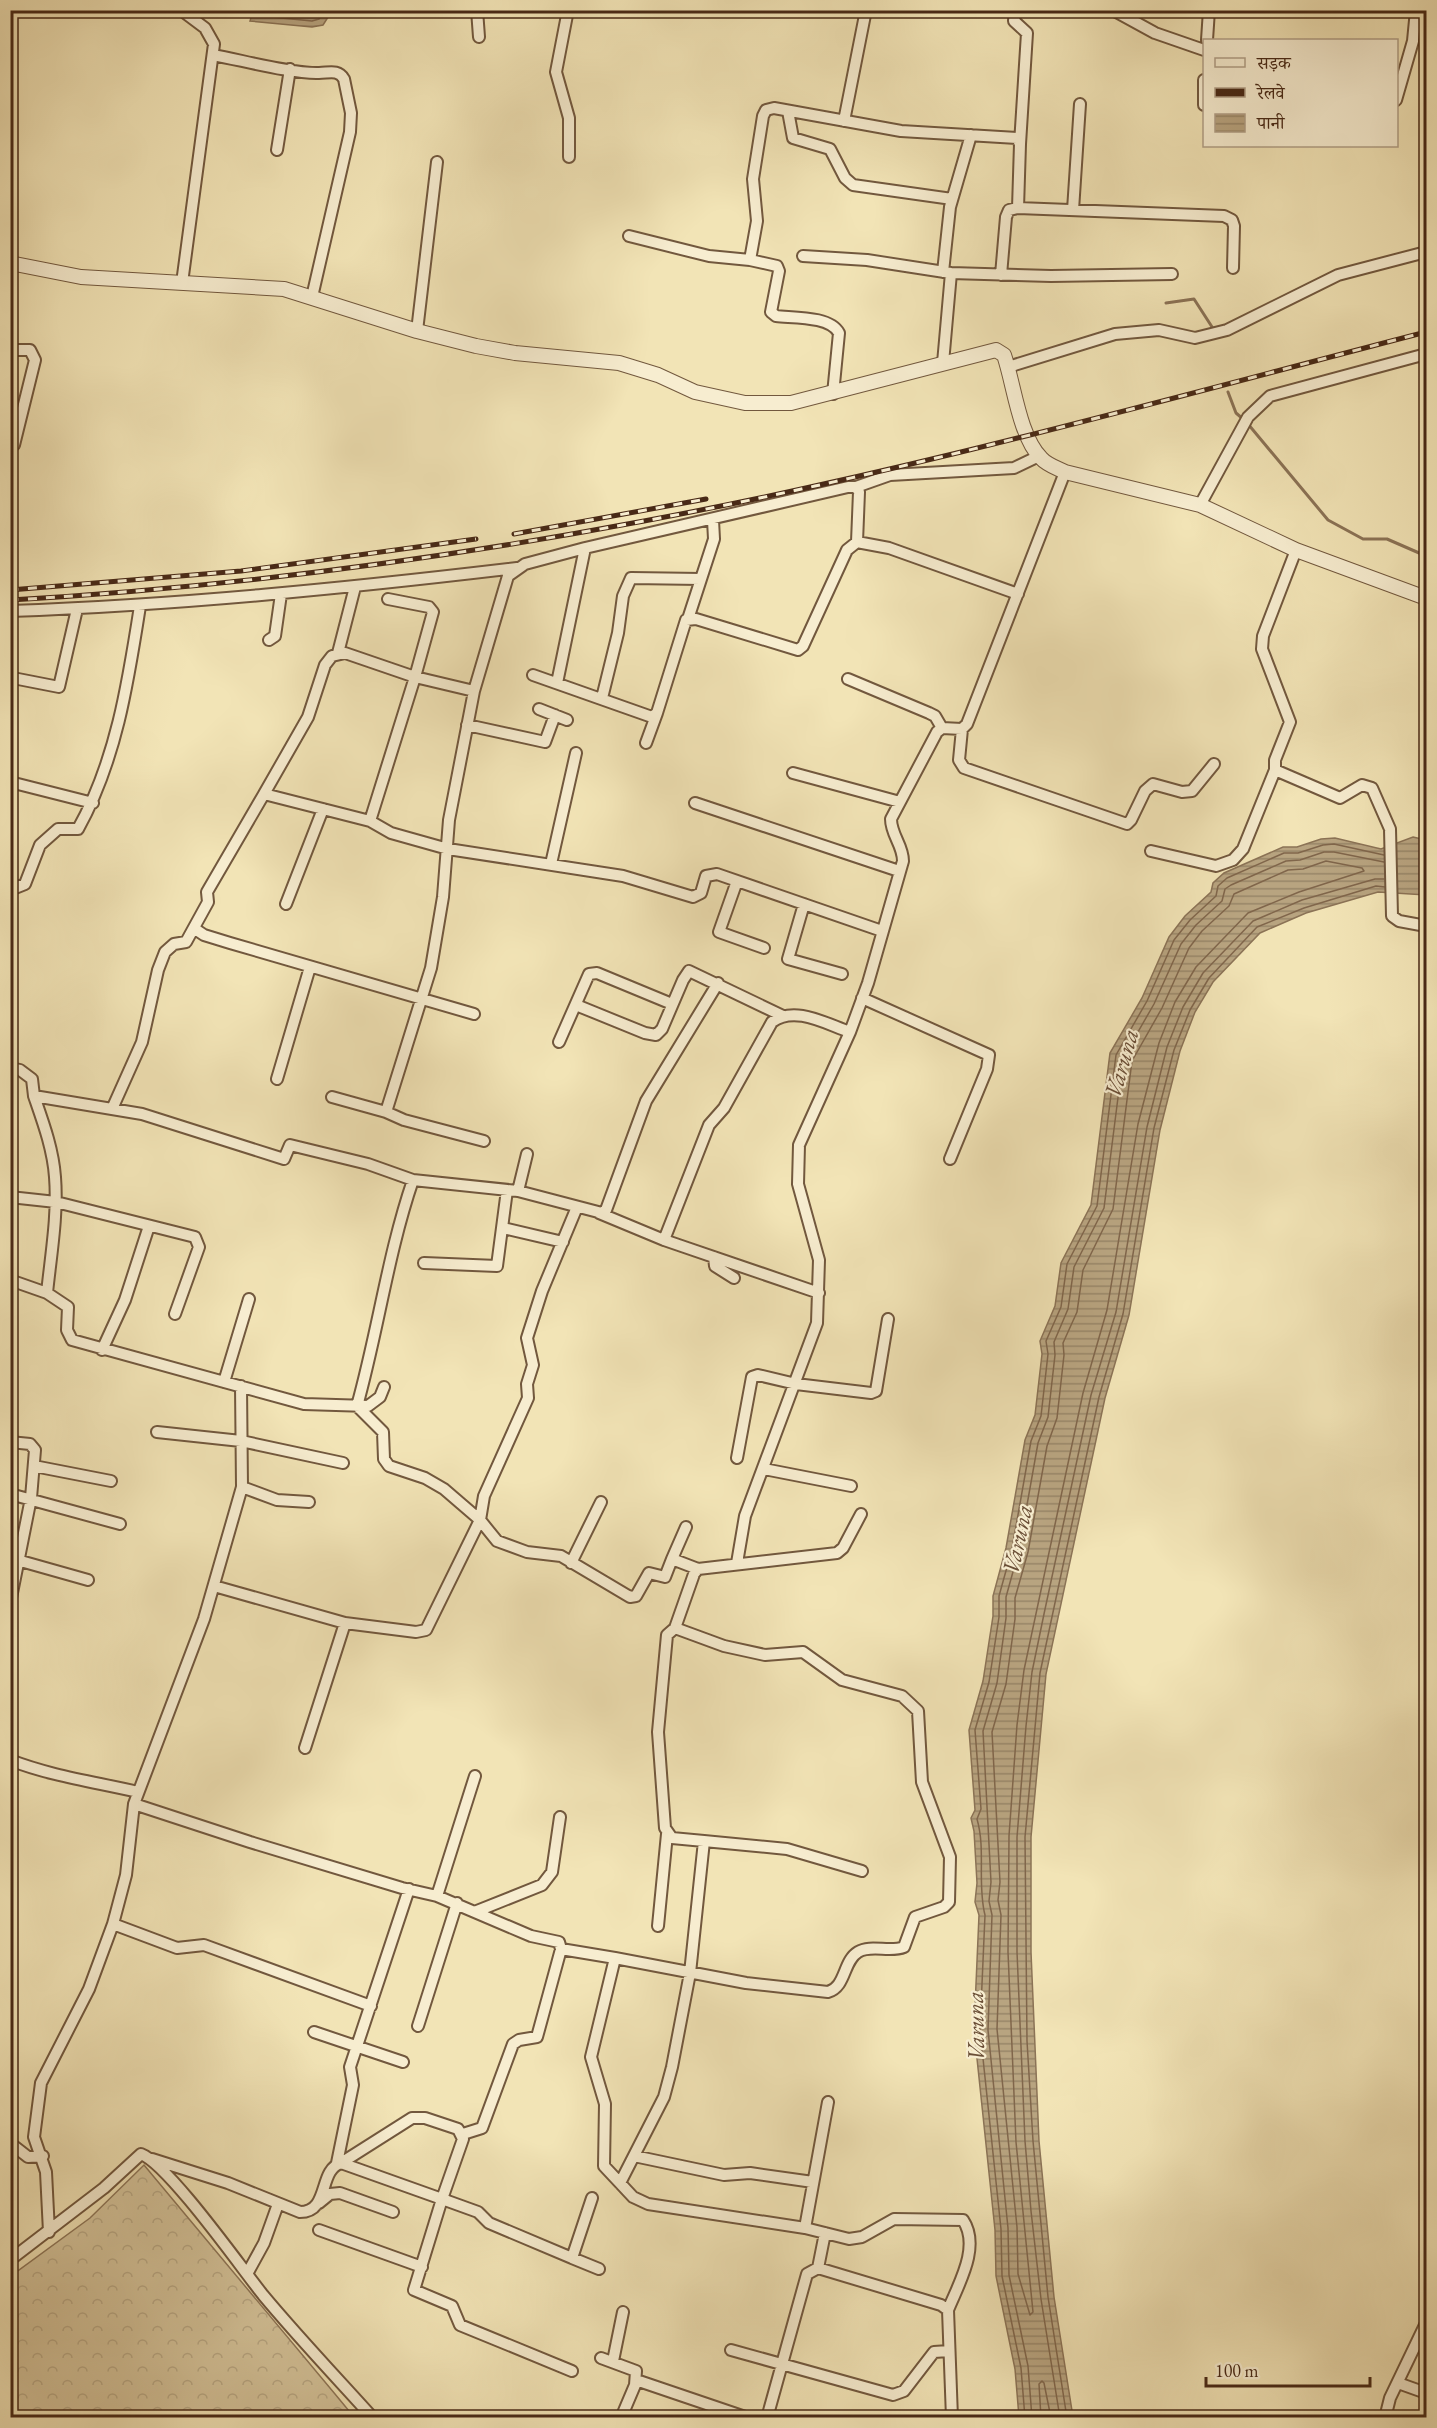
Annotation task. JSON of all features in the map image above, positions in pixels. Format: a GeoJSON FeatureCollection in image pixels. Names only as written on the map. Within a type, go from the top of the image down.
{"type":"FeatureCollection","features":[{"type":"Feature","properties":{"kind":"street"},"geometry":{"type":"LineString","coordinates":[[181,10],[205,28],[213,39],[213,55],[182,283]]}},
{"type":"Feature","properties":{"kind":"street"},"geometry":{"type":"LineString","coordinates":[[477,10],[479,37]]}},
{"type":"Feature","properties":{"kind":"street"},"geometry":{"type":"LineString","coordinates":[[568,10],[556,72],[569,118],[569,157]]}},
{"type":"Feature","properties":{"kind":"street"},"geometry":{"type":"LineString","coordinates":[[844,121],[866,10]]}},
{"type":"Feature","properties":{"kind":"street"},"geometry":{"type":"LineString","coordinates":[[1015,10],[1014,21],[1027,33],[1018,208]]}},
{"type":"Feature","properties":{"kind":"street"},"geometry":{"type":"LineString","coordinates":[[1113,10],[1155,33],[1203,50]]}},
{"type":"Feature","properties":{"kind":"street"},"geometry":{"type":"LineString","coordinates":[[1207,39],[1209,10]]}},
{"type":"Feature","properties":{"kind":"street"},"geometry":{"type":"LineString","coordinates":[[1398,93],[1413,40],[1416,10]]}},
{"type":"Feature","properties":{"kind":"street"},"geometry":{"type":"LineString","coordinates":[[213,55],[311,73],[332,72],[342,75],[346,84],[351,113],[349,142],[312,297]]}},
{"type":"Feature","properties":{"kind":"street"},"geometry":{"type":"LineString","coordinates":[[277,150],[290,69]]}},
{"type":"Feature","properties":{"kind":"street"},"geometry":{"type":"LineString","coordinates":[[1073,210],[1080,104]]}},
{"type":"Feature","properties":{"kind":"street"},"geometry":{"type":"LineString","coordinates":[[750,260],[757,221],[753,179],[763,116],[766,110],[774,108],[901,131],[1017,138],[1020,144]]}},
{"type":"Feature","properties":{"kind":"street"},"geometry":{"type":"LineString","coordinates":[[788,111],[793,138],[830,149],[845,178],[853,185],[952,200]]}},
{"type":"Feature","properties":{"kind":"street"},"geometry":{"type":"LineString","coordinates":[[943,363],[952,200],[971,135]]}},
{"type":"Feature","properties":{"kind":"street"},"geometry":{"type":"LineString","coordinates":[[417,331],[437,162]]}},
{"type":"Feature","properties":{"kind":"street"},"geometry":{"type":"LineString","coordinates":[[1001,274],[1006,216],[1009,210],[1018,208],[1224,216],[1232,220],[1234,226],[1233,268]]}},
{"type":"Feature","properties":{"kind":"street"},"geometry":{"type":"LineString","coordinates":[[629,236],[709,256],[750,260],[777,266],[779,271],[771,312],[776,316],[828,322],[836,326],[839,333],[833,394]]}},
{"type":"Feature","properties":{"kind":"street"},"geometry":{"type":"LineString","coordinates":[[1008,367],[1115,334],[1159,330],[1195,338],[1227,330],[1338,275],[1426,252]]}},
{"type":"Feature","properties":{"kind":"street"},"geometry":{"type":"LineString","coordinates":[[803,256],[867,260],[947,272],[1172,274]]}},
{"type":"Feature","properties":{"kind":"street"},"geometry":{"type":"LineString","coordinates":[[10,262],[81,277],[273,287],[312,297],[417,331],[516,353],[619,363],[658,375],[695,393],[727,401],[766,405],[833,394],[996,350],[1004,355],[1027,435],[1039,456],[1065,472],[1200,505],[1296,550],[1426,598]]}},
{"type":"Feature","properties":{"kind":"street"},"geometry":{"type":"LineString","coordinates":[[10,350],[30,350],[35,356],[14,445]]}},
{"type":"Feature","properties":{"kind":"street"},"geometry":{"type":"LineString","coordinates":[[1200,505],[1248,417],[1270,396],[1426,354]]}},
{"type":"Feature","properties":{"kind":"street"},"geometry":{"type":"LineString","coordinates":[[10,611],[140,606],[355,587],[517,568],[585,548],[856,487],[891,475],[1014,468],[1039,456]]}},
{"type":"Feature","properties":{"kind":"street"},"geometry":{"type":"LineString","coordinates":[[1065,472],[967,724],[962,729],[959,760],[964,768],[1127,824],[1148,787],[1154,784],[1182,792],[1192,791],[1214,764]]}},
{"type":"Feature","properties":{"kind":"street"},"geometry":{"type":"LineString","coordinates":[[688,619],[696,619],[798,650],[803,646],[847,550],[857,542],[859,492],[856,487]]}},
{"type":"Feature","properties":{"kind":"street"},"geometry":{"type":"LineString","coordinates":[[646,743],[683,624],[688,619],[714,539],[712,520]]}},
{"type":"Feature","properties":{"kind":"street"},"geometry":{"type":"LineString","coordinates":[[857,542],[889,548],[1018,594]]}},
{"type":"Feature","properties":{"kind":"street"},"geometry":{"type":"LineString","coordinates":[[557,683],[585,548]]}},
{"type":"Feature","properties":{"kind":"street"},"geometry":{"type":"LineString","coordinates":[[1151,851],[1216,866],[1233,860],[1243,849],[1275,770],[1275,760],[1290,722],[1264,657],[1263,636],[1296,550]]}},
{"type":"Feature","properties":{"kind":"street"},"geometry":{"type":"LineString","coordinates":[[386,1112],[428,981],[441,915],[449,820],[474,691],[505,583],[517,568]]}},
{"type":"Feature","properties":{"kind":"street"},"geometry":{"type":"LineString","coordinates":[[602,698],[617,640],[622,596],[631,578],[701,579]]}},
{"type":"Feature","properties":{"kind":"street"},"geometry":{"type":"LineString","coordinates":[[112,1109],[142,1042],[158,970],[165,952],[174,944],[186,942],[195,929],[208,902],[207,892],[308,717],[325,665],[338,653],[355,587]]}},
{"type":"Feature","properties":{"kind":"street"},"geometry":{"type":"LineString","coordinates":[[269,640],[275,636],[281,594]]}},
{"type":"Feature","properties":{"kind":"street"},"geometry":{"type":"LineString","coordinates":[[370,821],[433,612],[429,608],[388,599]]}},
{"type":"Feature","properties":{"kind":"street"},"geometry":{"type":"LineString","coordinates":[[10,890],[25,884],[40,845],[58,829],[78,829],[93,803],[126,694],[140,606]]}},
{"type":"Feature","properties":{"kind":"street"},"geometry":{"type":"LineString","coordinates":[[10,687],[13,678],[59,687],[77,609]]}},
{"type":"Feature","properties":{"kind":"street"},"geometry":{"type":"LineString","coordinates":[[338,653],[415,677],[474,691]]}},
{"type":"Feature","properties":{"kind":"street"},"geometry":{"type":"LineString","coordinates":[[533,675],[602,698],[648,717],[657,713]]}},
{"type":"Feature","properties":{"kind":"street"},"geometry":{"type":"LineString","coordinates":[[848,679],[929,713],[934,716],[942,728]]}},
{"type":"Feature","properties":{"kind":"street"},"geometry":{"type":"LineString","coordinates":[[539,710],[567,720]]}},
{"type":"Feature","properties":{"kind":"street"},"geometry":{"type":"LineString","coordinates":[[467,724],[545,742],[555,715]]}},
{"type":"Feature","properties":{"kind":"street"},"geometry":{"type":"LineString","coordinates":[[737,1563],[745,1516],[817,1323],[819,1260],[798,1184],[799,1145],[850,1032],[899,871],[903,853],[891,828],[891,819],[934,736],[942,728],[962,729]]}},
{"type":"Feature","properties":{"kind":"street"},"geometry":{"type":"LineString","coordinates":[[551,864],[576,753]]}},
{"type":"Feature","properties":{"kind":"street"},"geometry":{"type":"LineString","coordinates":[[1275,770],[1340,798],[1367,784],[1372,788],[1389,823],[1392,839],[1390,898],[1394,918],[1426,926]]}},
{"type":"Feature","properties":{"kind":"street"},"geometry":{"type":"LineString","coordinates":[[793,773],[900,802]]}},
{"type":"Feature","properties":{"kind":"street"},"geometry":{"type":"LineString","coordinates":[[10,782],[93,803]]}},
{"type":"Feature","properties":{"kind":"street"},"geometry":{"type":"LineString","coordinates":[[264,794],[370,821],[391,833],[448,849],[623,876],[693,897],[701,892],[709,873],[882,931]]}},
{"type":"Feature","properties":{"kind":"street"},"geometry":{"type":"LineString","coordinates":[[695,803],[899,871]]}},
{"type":"Feature","properties":{"kind":"street"},"geometry":{"type":"LineString","coordinates":[[286,904],[323,808]]}},
{"type":"Feature","properties":{"kind":"street"},"geometry":{"type":"LineString","coordinates":[[737,881],[719,932],[764,948]]}},
{"type":"Feature","properties":{"kind":"street"},"geometry":{"type":"LineString","coordinates":[[804,904],[788,959],[842,974]]}},
{"type":"Feature","properties":{"kind":"street"},"geometry":{"type":"LineString","coordinates":[[195,929],[213,938],[474,1014]]}},
{"type":"Feature","properties":{"kind":"street"},"geometry":{"type":"LineString","coordinates":[[277,1079],[310,967]]}},
{"type":"Feature","properties":{"kind":"street"},"geometry":{"type":"LineString","coordinates":[[576,1005],[656,1035],[662,1029],[687,972],[718,983],[783,1016]]}},
{"type":"Feature","properties":{"kind":"street"},"geometry":{"type":"LineString","coordinates":[[559,1042],[587,976],[592,973],[672,1004]]}},
{"type":"Feature","properties":{"kind":"street"},"geometry":{"type":"LineString","coordinates":[[599,1214],[606,1210],[646,1101],[718,983]]}},
{"type":"Feature","properties":{"kind":"street"},"geometry":{"type":"LineString","coordinates":[[862,998],[989,1055],[987,1069],[950,1159]]}},
{"type":"Feature","properties":{"kind":"street"},"geometry":{"type":"LineString","coordinates":[[664,1240],[709,1125],[724,1107],[772,1022],[783,1016],[799,1015],[850,1032]]}},
{"type":"Feature","properties":{"kind":"street"},"geometry":{"type":"LineString","coordinates":[[10,1068],[20,1070],[32,1079],[34,1096],[48,1137],[55,1175],[56,1202],[47,1293]]}},
{"type":"Feature","properties":{"kind":"street"},"geometry":{"type":"LineString","coordinates":[[34,1096],[142,1114],[284,1159],[290,1145],[368,1164],[413,1180],[513,1190],[599,1214],[664,1240],[819,1293]]}},
{"type":"Feature","properties":{"kind":"street"},"geometry":{"type":"LineString","coordinates":[[332,1097],[484,1142]]}},
{"type":"Feature","properties":{"kind":"street"},"geometry":{"type":"LineString","coordinates":[[424,1263],[497,1266],[503,1228],[526,1154]]}},
{"type":"Feature","properties":{"kind":"street"},"geometry":{"type":"LineString","coordinates":[[357,1406],[374,1344],[405,1204],[413,1180]]}},
{"type":"Feature","properties":{"kind":"street"},"geometry":{"type":"LineString","coordinates":[[10,1197],[56,1202],[188,1234],[198,1241],[198,1252],[175,1314]]}},
{"type":"Feature","properties":{"kind":"street"},"geometry":{"type":"LineString","coordinates":[[214,1586],[345,1623],[416,1632],[426,1630],[480,1520],[484,1496],[528,1398],[527,1384],[533,1365],[527,1338],[577,1207]]}},
{"type":"Feature","properties":{"kind":"street"},"geometry":{"type":"LineString","coordinates":[[102,1350],[125,1300],[149,1226]]}},
{"type":"Feature","properties":{"kind":"street"},"geometry":{"type":"LineString","coordinates":[[503,1228],[563,1242]]}},
{"type":"Feature","properties":{"kind":"street"},"geometry":{"type":"LineString","coordinates":[[714,1257],[715,1266],[734,1278]]}},
{"type":"Feature","properties":{"kind":"street"},"geometry":{"type":"LineString","coordinates":[[10,1280],[47,1293],[68,1307],[67,1330],[72,1340],[102,1350],[304,1404],[357,1406],[375,1403],[384,1387]]}},
{"type":"Feature","properties":{"kind":"street"},"geometry":{"type":"LineString","coordinates":[[224,1382],[249,1299]]}},
{"type":"Feature","properties":{"kind":"street"},"geometry":{"type":"LineString","coordinates":[[737,1458],[750,1379],[758,1375],[796,1384],[871,1393],[876,1391],[888,1319]]}},
{"type":"Feature","properties":{"kind":"street"},"geometry":{"type":"LineString","coordinates":[[49,2232],[43,2156],[34,2137],[41,2083],[89,1989],[113,1924],[126,1875],[134,1804],[193,1649],[214,1586],[242,1486],[241,1386]]}},
{"type":"Feature","properties":{"kind":"street"},"geometry":{"type":"LineString","coordinates":[[357,1406],[383,1432],[384,1459],[389,1466],[425,1478],[444,1489],[480,1520],[491,1535],[505,1544],[526,1552],[555,1554],[632,1598],[638,1594],[646,1575],[665,1577],[686,1527]]}},
{"type":"Feature","properties":{"kind":"street"},"geometry":{"type":"LineString","coordinates":[[157,1432],[241,1441],[343,1464]]}},
{"type":"Feature","properties":{"kind":"street"},"geometry":{"type":"LineString","coordinates":[[10,1442],[33,1446],[34,1466],[31,1498],[15,1560],[10,1603]]}},
{"type":"Feature","properties":{"kind":"street"},"geometry":{"type":"LineString","coordinates":[[34,1466],[111,1481]]}},
{"type":"Feature","properties":{"kind":"street"},"geometry":{"type":"LineString","coordinates":[[764,1469],[851,1486]]}},
{"type":"Feature","properties":{"kind":"street"},"geometry":{"type":"LineString","coordinates":[[242,1486],[277,1500],[309,1502]]}},
{"type":"Feature","properties":{"kind":"street"},"geometry":{"type":"LineString","coordinates":[[10,1494],[120,1524]]}},
{"type":"Feature","properties":{"kind":"street"},"geometry":{"type":"LineString","coordinates":[[571,1563],[601,1502]]}},
{"type":"Feature","properties":{"kind":"street"},"geometry":{"type":"LineString","coordinates":[[672,1559],[698,1569],[837,1553],[843,1548],[861,1514]]}},
{"type":"Feature","properties":{"kind":"street"},"geometry":{"type":"LineString","coordinates":[[15,1560],[88,1580]]}},
{"type":"Feature","properties":{"kind":"street"},"geometry":{"type":"LineString","coordinates":[[658,1926],[667,1834],[658,1732],[667,1635],[675,1628],[694,1574],[698,1569]]}},
{"type":"Feature","properties":{"kind":"street"},"geometry":{"type":"LineString","coordinates":[[305,1748],[345,1623]]}},
{"type":"Feature","properties":{"kind":"street"},"geometry":{"type":"LineString","coordinates":[[561,1949],[746,1983],[833,1990],[855,1954],[861,1950],[898,1950],[904,1947],[915,1917],[944,1907],[949,1902],[950,1857],[924,1787],[920,1718],[908,1699],[842,1680],[803,1652],[765,1655],[724,1646],[675,1628]]}},
{"type":"Feature","properties":{"kind":"street"},"geometry":{"type":"LineString","coordinates":[[10,1760],[43,1773],[77,1777],[138,1792]]}},
{"type":"Feature","properties":{"kind":"street"},"geometry":{"type":"LineString","coordinates":[[437,1896],[475,1776]]}},
{"type":"Feature","properties":{"kind":"street"},"geometry":{"type":"LineString","coordinates":[[134,1804],[250,1842],[437,1896],[477,1911],[531,1936],[559,1942],[561,1949],[537,2037],[519,2040],[513,2044],[482,2128],[463,2134]]}},
{"type":"Feature","properties":{"kind":"street"},"geometry":{"type":"LineString","coordinates":[[477,1911],[542,1885],[548,1880],[552,1872],[560,1817]]}},
{"type":"Feature","properties":{"kind":"street"},"geometry":{"type":"LineString","coordinates":[[667,1834],[672,1838],[794,1850],[862,1871]]}},
{"type":"Feature","properties":{"kind":"street"},"geometry":{"type":"LineString","coordinates":[[620,2183],[664,2097],[690,1974],[704,1841]]}},
{"type":"Feature","properties":{"kind":"street"},"geometry":{"type":"LineString","coordinates":[[339,2163],[353,2085],[350,2067],[409,1888]]}},
{"type":"Feature","properties":{"kind":"street"},"geometry":{"type":"LineString","coordinates":[[418,2026],[457,1903]]}},
{"type":"Feature","properties":{"kind":"street"},"geometry":{"type":"LineString","coordinates":[[113,1924],[177,1948],[204,1945],[371,2006]]}},
{"type":"Feature","properties":{"kind":"street"},"geometry":{"type":"LineString","coordinates":[[615,1958],[591,2057],[605,2104],[604,2166],[633,2197],[648,2204],[805,2228],[855,2239],[894,2219],[963,2220],[967,2226],[969,2256],[948,2310],[952,2418]]}},
{"type":"Feature","properties":{"kind":"street"},"geometry":{"type":"LineString","coordinates":[[314,2032],[403,2062]]}},
{"type":"Feature","properties":{"kind":"street"},"geometry":{"type":"LineString","coordinates":[[805,2228],[828,2102]]}},
{"type":"Feature","properties":{"kind":"street"},"geometry":{"type":"LineString","coordinates":[[318,2204],[332,2168],[408,2120],[419,2117],[458,2129],[463,2134]]}},
{"type":"Feature","properties":{"kind":"street"},"geometry":{"type":"LineString","coordinates":[[463,2134],[414,2290],[452,2306],[460,2325],[572,2371]]}},
{"type":"Feature","properties":{"kind":"street"},"geometry":{"type":"LineString","coordinates":[[10,2143],[28,2157],[43,2156]]}},
{"type":"Feature","properties":{"kind":"street"},"geometry":{"type":"LineString","coordinates":[[10,2260],[104,2188],[141,2154],[228,2183],[300,2212],[310,2210],[330,2194],[340,2193],[393,2211]]}},
{"type":"Feature","properties":{"kind":"street"},"geometry":{"type":"LineString","coordinates":[[634,2156],[724,2175],[750,2172],[813,2182]]}},
{"type":"Feature","properties":{"kind":"street"},"geometry":{"type":"LineString","coordinates":[[152,2159],[247,2274],[373,2418]]}},
{"type":"Feature","properties":{"kind":"street"},"geometry":{"type":"LineString","coordinates":[[339,2163],[478,2212],[489,2223],[599,2269]]}},
{"type":"Feature","properties":{"kind":"street"},"geometry":{"type":"LineString","coordinates":[[572,2258],[592,2198]]}},
{"type":"Feature","properties":{"kind":"street"},"geometry":{"type":"LineString","coordinates":[[247,2274],[264,2242],[278,2204]]}},
{"type":"Feature","properties":{"kind":"street"},"geometry":{"type":"LineString","coordinates":[[320,2230],[422,2267]]}},
{"type":"Feature","properties":{"kind":"street"},"geometry":{"type":"LineString","coordinates":[[818,2268],[825,2233]]}},
{"type":"Feature","properties":{"kind":"street"},"geometry":{"type":"LineString","coordinates":[[767,2418],[807,2274],[818,2268],[888,2288],[948,2310]]}},
{"type":"Feature","properties":{"kind":"street"},"geometry":{"type":"LineString","coordinates":[[613,2361],[623,2312]]}},
{"type":"Feature","properties":{"kind":"street"},"geometry":{"type":"LineString","coordinates":[[1385,2418],[1398,2383],[1426,2323]]}},
{"type":"Feature","properties":{"kind":"street"},"geometry":{"type":"LineString","coordinates":[[731,2350],[893,2395],[904,2391],[934,2352],[949,2351]]}},
{"type":"Feature","properties":{"kind":"street"},"geometry":{"type":"LineString","coordinates":[[601,2358],[636,2371],[636,2380],[621,2418]]}},
{"type":"Feature","properties":{"kind":"street"},"geometry":{"type":"LineString","coordinates":[[636,2380],[748,2418]]}},
{"type":"Feature","properties":{"kind":"street"},"geometry":{"type":"LineString","coordinates":[[1398,2383],[1426,2392]]}},
{"type":"Feature","properties":{"kind":"green space"},"geometry":{"type":"Polygon","coordinates":[[[144,2165],[354,2417],[11,2417],[11,2276],[90,2218],[144,2165]]]}},
{"type":"Feature","properties":{"kind":"water"},"geometry":{"type":"Polygon","coordinates":[[[253,10],[332,11],[323,25],[312,27],[250,21],[253,10]]]}},
{"type":"Feature","properties":{"kind":"water","name":"Varuna"},"geometry":{"type":"Polygon","coordinates":[[[1413,837],[1426,840],[1426,895],[1378,892],[1306,913],[1260,933],[1213,982],[1195,1012],[1180,1051],[1160,1130],[1129,1315],[1105,1398],[1046,1674],[1031,1837],[1031,1952],[1039,2141],[1054,2297],[1073,2417],[1019,2417],[1015,2369],[996,2276],[995,2230],[974,2030],[979,1915],[975,1902],[977,1883],[971,1818],[975,1810],[969,1730],[983,1681],[993,1616],[993,1596],[1006,1548],[1025,1440],[1035,1415],[1042,1354],[1040,1341],[1055,1306],[1061,1263],[1091,1205],[1110,1053],[1142,998],[1169,937],[1185,916],[1211,892],[1213,883],[1224,873],[1283,847],[1297,847],[1321,839],[1335,838],[1381,849],[1413,837]]]}},
{"type":"Feature","properties":{"kind":"waterway"},"geometry":{"type":"LineString","coordinates":[[1166,303],[1194,299],[1214,330]]}},
{"type":"Feature","properties":{"kind":"waterway"},"geometry":{"type":"LineString","coordinates":[[1228,392],[1236,413],[1243,419]]}},
{"type":"Feature","properties":{"kind":"waterway"},"geometry":{"type":"LineString","coordinates":[[1248,424],[1328,520],[1363,539],[1387,539],[1426,556]]}},
{"type":"Feature","properties":{"kind":"railway"},"geometry":{"type":"LineString","coordinates":[[10,600],[169,588],[328,571],[487,548],[644,521],[743,502],[939,457],[1426,332]]}},
{"type":"Feature","properties":{"kind":"railway"},"geometry":{"type":"LineString","coordinates":[[514,534],[706,499]]}},
{"type":"Feature","properties":{"kind":"railway"},"geometry":{"type":"LineString","coordinates":[[10,590],[241,571],[476,539]]}}]}
